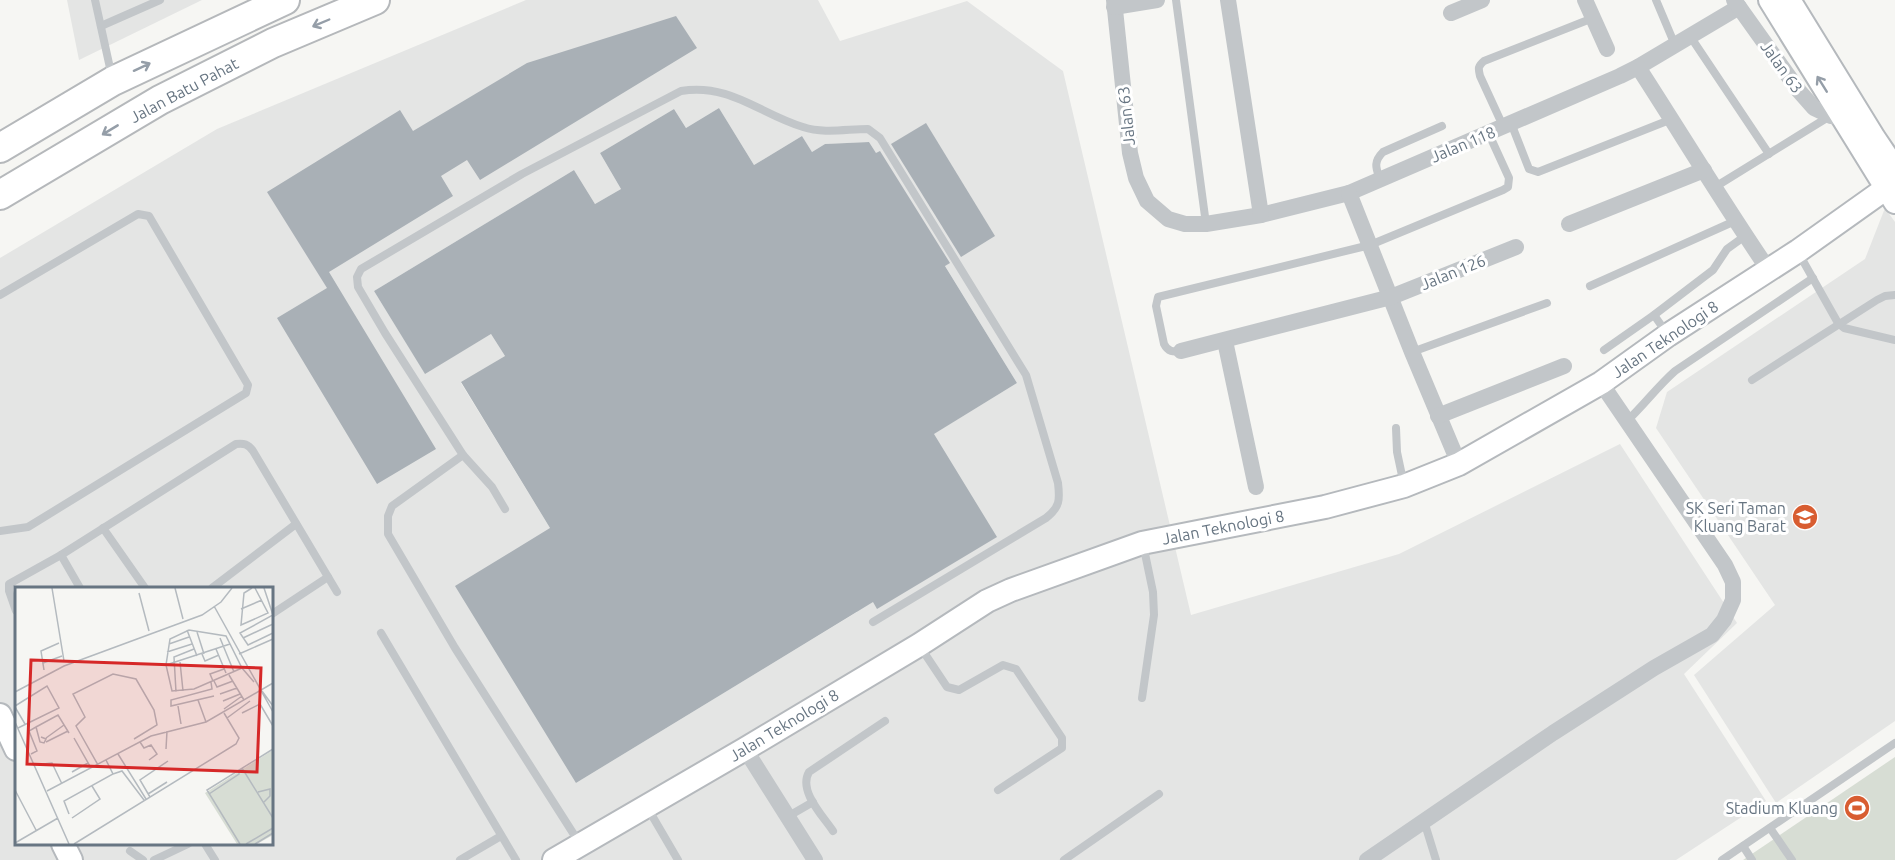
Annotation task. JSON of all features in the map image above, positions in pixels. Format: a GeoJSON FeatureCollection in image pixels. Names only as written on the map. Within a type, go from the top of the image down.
{"type":"FeatureCollection","features":[{"type":"Feature","properties":{"kind":"highway","name":"Jalan Batu Pahat"},"geometry":{"type":"LineString","coordinates":[[0,195],[160,100],[273,43],[375,0]]}},
{"type":"Feature","properties":{"kind":"highway"},"geometry":{"type":"LineString","coordinates":[[0,148],[113,81],[278,1]]}},
{"type":"Feature","properties":{"kind":"street"},"geometry":{"type":"LineString","coordinates":[[1114,4],[1157,0]]}},
{"type":"Feature","properties":{"kind":"street"},"geometry":{"type":"LineString","coordinates":[[1228,0],[1262,215]]}},
{"type":"Feature","properties":{"kind":"street"},"geometry":{"type":"LineString","coordinates":[[1451,13],[1482,0]]}},
{"type":"Feature","properties":{"kind":"street"},"geometry":{"type":"LineString","coordinates":[[1585,0],[1607,49]]}},
{"type":"Feature","properties":{"kind":"street"},"geometry":{"type":"LineString","coordinates":[[1770,0],[1836,117],[1893,185]]}},
{"type":"Feature","properties":{"kind":"street"},"geometry":{"type":"LineString","coordinates":[[1789,0],[1893,185]]}},
{"type":"Feature","properties":{"kind":"street","name":"Jalan 63"},"geometry":{"type":"LineString","coordinates":[[1736,3],[1799,92],[1814,108],[1836,117]]}},
{"type":"Feature","properties":{"kind":"street","name":"Jalan 118"},"geometry":{"type":"LineString","coordinates":[[1168,219],[1185,224],[1206,224],[1262,215],[1349,193],[1638,68],[1690,36],[1736,3]]}},
{"type":"Feature","properties":{"kind":"street","name":"Jalan 63"},"geometry":{"type":"LineString","coordinates":[[1114,4],[1130,153],[1134,170],[1147,201],[1168,219]]}},
{"type":"Feature","properties":{"kind":"street"},"geometry":{"type":"LineString","coordinates":[[1638,68],[1768,269]]}},
{"type":"Feature","properties":{"kind":"street"},"geometry":{"type":"LineString","coordinates":[[1569,224],[1704,170]]}},
{"type":"Feature","properties":{"kind":"street","name":"Jalan Teknologi 8"},"geometry":{"type":"LineString","coordinates":[[554,860],[919,645],[987,601],[1011,590],[1142,543],[1325,507],[1404,486],[1459,464],[1601,383],[1668,335],[1798,251],[1893,185]]}},
{"type":"Feature","properties":{"kind":"street"},"geometry":{"type":"LineString","coordinates":[[1349,193],[1459,464]]}},
{"type":"Feature","properties":{"kind":"street","name":"Jalan 126"},"geometry":{"type":"LineString","coordinates":[[1181,351],[1391,297],[1516,247]]}},
{"type":"Feature","properties":{"kind":"street"},"geometry":{"type":"LineString","coordinates":[[1225,340],[1256,488]]}},
{"type":"Feature","properties":{"kind":"street"},"geometry":{"type":"LineString","coordinates":[[1438,416],[1564,366]]}},
{"type":"Feature","properties":{"kind":"street"},"geometry":{"type":"LineString","coordinates":[[1367,860],[1561,728],[1654,668],[1712,635],[1724,620],[1733,591],[1733,582],[1725,565],[1601,383]]}},
{"type":"Feature","properties":{"kind":"street"},"geometry":{"type":"LineString","coordinates":[[0,715],[15,747]]}},
{"type":"Feature","properties":{"kind":"street"},"geometry":{"type":"LineString","coordinates":[[745,749],[815,860]]}},
{"type":"Feature","properties":{"kind":"street"},"geometry":{"type":"LineString","coordinates":[[64,845],[71,860]]}},
{"type":"Feature","properties":{"kind":"lane"},"geometry":{"type":"LineString","coordinates":[[95,0],[113,81]]}},
{"type":"Feature","properties":{"kind":"lane"},"geometry":{"type":"LineString","coordinates":[[101,26],[160,0]]}},
{"type":"Feature","properties":{"kind":"lane"},"geometry":{"type":"LineString","coordinates":[[1176,0],[1206,224]]}},
{"type":"Feature","properties":{"kind":"lane"},"geometry":{"type":"LineString","coordinates":[[1656,0],[1676,45]]}},
{"type":"Feature","properties":{"kind":"lane"},"geometry":{"type":"LineString","coordinates":[[1593,18],[1480,64],[1478,69],[1480,76],[1501,127],[1529,169],[1538,172],[1672,119]]}},
{"type":"Feature","properties":{"kind":"lane"},"geometry":{"type":"LineString","coordinates":[[1690,36],[1769,154]]}},
{"type":"Feature","properties":{"kind":"lane"},"geometry":{"type":"LineString","coordinates":[[505,509],[492,487],[463,456],[385,333],[358,287],[357,277],[361,269],[522,174],[681,91],[696,88],[721,91],[802,127],[819,131],[868,129],[880,138],[1026,375],[1058,483],[1060,501],[1056,510],[1046,518],[873,622]]}},
{"type":"Feature","properties":{"kind":"lane"},"geometry":{"type":"LineString","coordinates":[[1715,187],[1836,117]]}},
{"type":"Feature","properties":{"kind":"lane"},"geometry":{"type":"LineString","coordinates":[[1380,180],[1375,165],[1377,158],[1383,153],[1442,126]]}},
{"type":"Feature","properties":{"kind":"lane"},"geometry":{"type":"LineString","coordinates":[[1181,351],[1172,352],[1166,349],[1156,306],[1158,297],[1370,244],[1508,187],[1509,178],[1501,127]]}},
{"type":"Feature","properties":{"kind":"lane"},"geometry":{"type":"LineString","coordinates":[[0,295],[138,214],[144,213],[149,216],[248,385],[246,393],[28,527],[0,531]]}},
{"type":"Feature","properties":{"kind":"lane"},"geometry":{"type":"LineString","coordinates":[[1590,286],[1735,221]]}},
{"type":"Feature","properties":{"kind":"lane"},"geometry":{"type":"LineString","coordinates":[[1604,350],[1713,270],[1727,249],[1745,236]]}},
{"type":"Feature","properties":{"kind":"lane"},"geometry":{"type":"LineString","coordinates":[[1798,251],[1838,323],[1852,332],[1895,340]]}},
{"type":"Feature","properties":{"kind":"lane"},"geometry":{"type":"LineString","coordinates":[[1627,421],[1675,371],[1813,278]]}},
{"type":"Feature","properties":{"kind":"lane"},"geometry":{"type":"LineString","coordinates":[[1752,380],[1838,323],[1885,296],[1895,295]]}},
{"type":"Feature","properties":{"kind":"lane"},"geometry":{"type":"LineString","coordinates":[[1412,352],[1547,303]]}},
{"type":"Feature","properties":{"kind":"lane"},"geometry":{"type":"LineString","coordinates":[[1654,315],[1668,335]]}},
{"type":"Feature","properties":{"kind":"lane"},"geometry":{"type":"LineString","coordinates":[[1396,428],[1397,452],[1404,486]]}},
{"type":"Feature","properties":{"kind":"lane"},"geometry":{"type":"LineString","coordinates":[[15,608],[9,584],[61,555],[236,444],[243,443],[249,445],[253,451],[337,592]]}},
{"type":"Feature","properties":{"kind":"lane"},"geometry":{"type":"LineString","coordinates":[[463,456],[392,506],[388,516],[388,534],[455,648],[581,844]]}},
{"type":"Feature","properties":{"kind":"lane"},"geometry":{"type":"LineString","coordinates":[[213,587],[296,524]]}},
{"type":"Feature","properties":{"kind":"lane"},"geometry":{"type":"LineString","coordinates":[[103,528],[144,587]]}},
{"type":"Feature","properties":{"kind":"lane"},"geometry":{"type":"LineString","coordinates":[[1142,543],[1153,592],[1154,615],[1142,698]]}},
{"type":"Feature","properties":{"kind":"lane"},"geometry":{"type":"LineString","coordinates":[[61,555],[79,587]]}},
{"type":"Feature","properties":{"kind":"lane"},"geometry":{"type":"LineString","coordinates":[[273,613],[328,577]]}},
{"type":"Feature","properties":{"kind":"lane"},"geometry":{"type":"LineString","coordinates":[[381,633],[516,860]]}},
{"type":"Feature","properties":{"kind":"lane"},"geometry":{"type":"LineString","coordinates":[[919,645],[947,687],[952,690],[959,690],[1003,665],[1016,669],[1062,738],[1062,748],[998,790]]}},
{"type":"Feature","properties":{"kind":"lane"},"geometry":{"type":"LineString","coordinates":[[833,831],[806,789],[806,778],[809,772],[885,721]]}},
{"type":"Feature","properties":{"kind":"lane"},"geometry":{"type":"LineString","coordinates":[[1722,860],[1895,744]]}},
{"type":"Feature","properties":{"kind":"lane"},"geometry":{"type":"LineString","coordinates":[[1064,860],[1159,794]]}},
{"type":"Feature","properties":{"kind":"lane"},"geometry":{"type":"LineString","coordinates":[[788,817],[813,802]]}},
{"type":"Feature","properties":{"kind":"lane"},"geometry":{"type":"LineString","coordinates":[[647,807],[678,860]]}},
{"type":"Feature","properties":{"kind":"lane"},"geometry":{"type":"LineString","coordinates":[[1424,821],[1436,860]]}},
{"type":"Feature","properties":{"kind":"lane"},"geometry":{"type":"LineString","coordinates":[[1770,828],[1792,860]]}},
{"type":"Feature","properties":{"kind":"lane"},"geometry":{"type":"LineString","coordinates":[[460,860],[501,836]]}},
{"type":"Feature","properties":{"kind":"lane"},"geometry":{"type":"LineString","coordinates":[[154,860],[184,845]]}},
{"type":"Feature","properties":{"kind":"lane"},"geometry":{"type":"LineString","coordinates":[[206,845],[215,860]]}},
{"type":"Feature","properties":{"kind":"lane"},"geometry":{"type":"LineString","coordinates":[[1743,846],[1752,860]]}},
{"type":"Feature","properties":{"kind":"lane"},"geometry":{"type":"LineString","coordinates":[[130,851],[143,860]]}},
{"type":"Feature","properties":{"kind":"shaded area"},"geometry":{"type":"Polygon","coordinates":[[[67,0],[202,0],[79,60],[67,0]]]}},
{"type":"Feature","properties":{"kind":"shaded area"},"geometry":{"type":"Polygon","coordinates":[[[526,0],[818,0],[840,41],[967,1],[1063,71],[1191,615],[1399,554],[1620,444],[1737,623],[1684,674],[1766,801],[1676,860],[0,860],[0,258],[217,129],[526,0]],[[719,108],[686,128],[674,109],[600,153],[621,189],[595,204],[574,170],[374,291],[425,373],[491,334],[505,356],[461,383],[550,528],[576,783],[857,612],[799,516],[1017,383],[869,142],[825,144],[812,152],[802,136],[754,165],[719,108]]]}},
{"type":"Feature","properties":{"kind":"shaded area","name":"SK Seri Taman Kluang Barat"},"geometry":{"type":"Polygon","coordinates":[[[1885,208],[1895,222],[1895,721],[1776,803],[1694,675],[1775,605],[1656,428],[1667,392],[1865,259],[1885,208]]]}},
{"type":"Feature","properties":{"kind":"shaded area","name":"Stadium Kluang"},"geometry":{"type":"Polygon","coordinates":[[[1895,757],[1895,860],[1743,860],[1895,757]]]}},
{"type":"Feature","properties":{"kind":"building"},"geometry":{"type":"Polygon","coordinates":[[[676,16],[697,48],[480,180],[467,160],[441,176],[453,196],[329,272],[436,449],[377,484],[277,318],[327,288],[267,192],[400,110],[413,131],[527,63],[676,16]]]}},
{"type":"Feature","properties":{"kind":"building"},"geometry":{"type":"Polygon","coordinates":[[[719,108],[754,165],[802,136],[812,152],[825,144],[869,142],[876,153],[880,151],[950,263],[945,266],[1017,383],[934,434],[997,537],[877,609],[873,602],[576,783],[455,586],[550,528],[461,382],[505,356],[491,334],[425,374],[374,291],[574,170],[595,204],[621,189],[600,153],[674,109],[686,128],[719,108]]]}},
{"type":"Feature","properties":{"kind":"building"},"geometry":{"type":"Polygon","coordinates":[[[926,123],[995,236],[961,257],[891,144],[926,123]]]}},
{"type":"Feature","properties":{"kind":"place","name":"SK Seri Taman Kluang Barat"},"geometry":{"type":"Point","coordinates":[1805,517]}},
{"type":"Feature","properties":{"kind":"place","name":"Stadium Kluang"},"geometry":{"type":"Point","coordinates":[1857,808]}}]}
